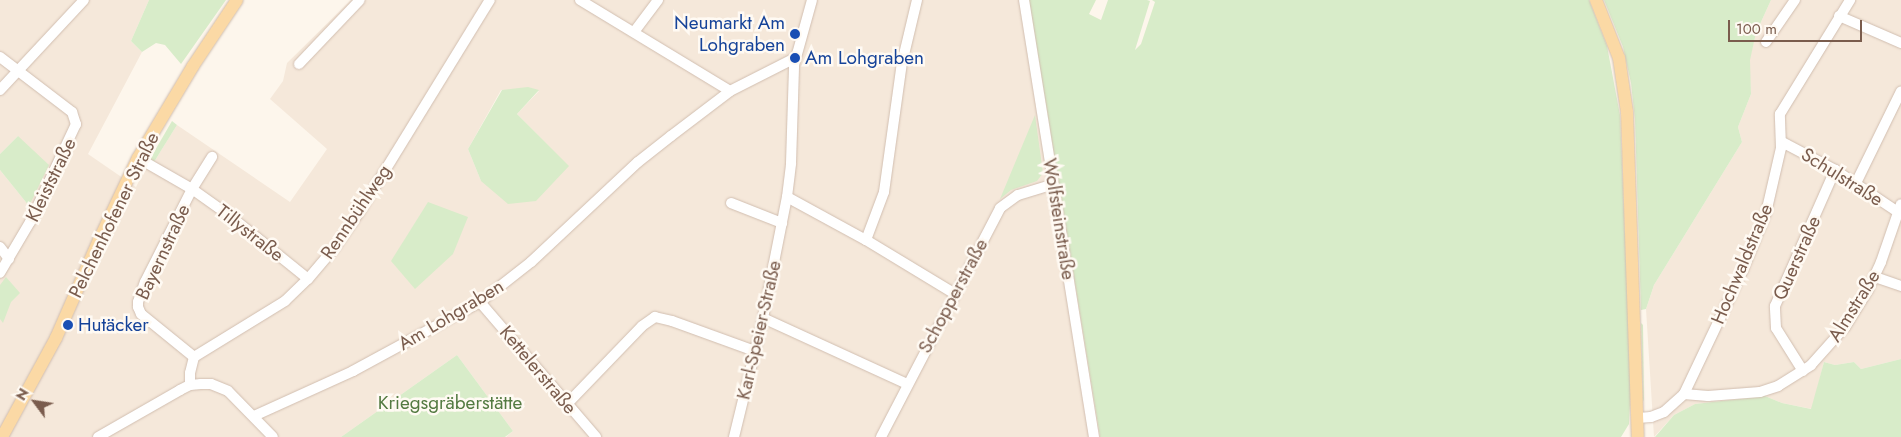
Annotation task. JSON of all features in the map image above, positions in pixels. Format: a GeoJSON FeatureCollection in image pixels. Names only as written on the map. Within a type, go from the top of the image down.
{"type":"FeatureCollection","features":[{"type":"Feature","properties":{"kind":"main road","name":"Pelchenhofener Straße"},"geometry":{"type":"LineString","coordinates":[[2,437],[56,338],[138,158],[193,66],[237,0]]}},
{"type":"Feature","properties":{"kind":"main road"},"geometry":{"type":"LineString","coordinates":[[1596,0],[1619,58],[1627,112],[1638,437]]}},
{"type":"Feature","properties":{"kind":"main road"},"geometry":{"type":"LineString","coordinates":[[1630,437],[1638,418]]}},
{"type":"Feature","properties":{"kind":"street"},"geometry":{"type":"LineString","coordinates":[[0,90],[84,0]]}},
{"type":"Feature","properties":{"kind":"street"},"geometry":{"type":"LineString","coordinates":[[299,64],[360,0]]}},
{"type":"Feature","properties":{"kind":"street","name":"Rennbühlweg"},"geometry":{"type":"LineString","coordinates":[[194,357],[271,312],[308,279],[360,211],[490,0]]}},
{"type":"Feature","properties":{"kind":"street"},"geometry":{"type":"LineString","coordinates":[[580,0],[730,92]]}},
{"type":"Feature","properties":{"kind":"street"},"geometry":{"type":"LineString","coordinates":[[634,32],[658,0]]}},
{"type":"Feature","properties":{"kind":"street","name":"Karl-Speier-Straße"},"geometry":{"type":"LineString","coordinates":[[734,437],[763,318],[787,197],[795,58],[812,0]]}},
{"type":"Feature","properties":{"kind":"street"},"geometry":{"type":"LineString","coordinates":[[866,240],[884,192],[902,63],[917,0]]}},
{"type":"Feature","properties":{"kind":"street","name":"Wolfsteinstraße"},"geometry":{"type":"LineString","coordinates":[[1024,0],[1094,437]]}},
{"type":"Feature","properties":{"kind":"street"},"geometry":{"type":"LineString","coordinates":[[1766,42],[1795,0]]}},
{"type":"Feature","properties":{"kind":"street","name":"Hochwaldstraße"},"geometry":{"type":"LineString","coordinates":[[1684,394],[1756,240],[1771,197],[1782,142],[1780,114],[1850,0]]}},
{"type":"Feature","properties":{"kind":"street"},"geometry":{"type":"LineString","coordinates":[[1839,16],[1901,43]]}},
{"type":"Feature","properties":{"kind":"street","name":"Kleiststraße"},"geometry":{"type":"LineString","coordinates":[[0,57],[72,112],[76,124],[39,204],[0,273]]}},
{"type":"Feature","properties":{"kind":"street","name":"Am Lohgraben"},"geometry":{"type":"LineString","coordinates":[[254,416],[353,371],[480,302],[531,262],[638,162],[730,92],[795,58]]}},
{"type":"Feature","properties":{"kind":"street"},"geometry":{"type":"LineString","coordinates":[[1856,183],[1901,92]]}},
{"type":"Feature","properties":{"kind":"street","name":"Schulstraße"},"geometry":{"type":"LineString","coordinates":[[1782,142],[1835,170],[1900,210]]}},
{"type":"Feature","properties":{"kind":"street","name":"Bayernstraße"},"geometry":{"type":"LineString","coordinates":[[194,357],[150,322],[138,307],[145,282],[192,189],[212,157]]}},
{"type":"Feature","properties":{"kind":"street","name":"Tillystraße"},"geometry":{"type":"LineString","coordinates":[[138,158],[192,189],[238,222],[308,279]]}},
{"type":"Feature","properties":{"kind":"street","name":"Querstraße"},"geometry":{"type":"LineString","coordinates":[[1803,371],[1776,328],[1775,306],[1835,170]]}},
{"type":"Feature","properties":{"kind":"street","name":"Schopperstraße"},"geometry":{"type":"LineString","coordinates":[[881,437],[1000,208],[1018,196],[1052,184]]}},
{"type":"Feature","properties":{"kind":"street"},"geometry":{"type":"LineString","coordinates":[[787,197],[866,240],[955,294]]}},
{"type":"Feature","properties":{"kind":"street"},"geometry":{"type":"LineString","coordinates":[[731,203],[782,223]]}},
{"type":"Feature","properties":{"kind":"street","name":"Almstraße"},"geometry":{"type":"LineString","coordinates":[[1684,394],[1708,396],[1760,392],[1778,386],[1803,371],[1823,354],[1840,334],[1875,277],[1900,210]]}},
{"type":"Feature","properties":{"kind":"street"},"geometry":{"type":"LineString","coordinates":[[0,247],[9,259]]}},
{"type":"Feature","properties":{"kind":"street"},"geometry":{"type":"LineString","coordinates":[[1875,277],[1901,286]]}},
{"type":"Feature","properties":{"kind":"street","name":"Kettelerstraße"},"geometry":{"type":"LineString","coordinates":[[480,302],[595,437]]}},
{"type":"Feature","properties":{"kind":"street"},"geometry":{"type":"LineString","coordinates":[[567,404],[642,326],[655,317],[672,321],[755,351]]}},
{"type":"Feature","properties":{"kind":"street"},"geometry":{"type":"LineString","coordinates":[[763,318],[907,384]]}},
{"type":"Feature","properties":{"kind":"street"},"geometry":{"type":"LineString","coordinates":[[190,385],[190,368],[194,357]]}},
{"type":"Feature","properties":{"kind":"street"},"geometry":{"type":"LineString","coordinates":[[98,437],[190,385],[211,384],[221,387],[234,395],[273,437]]}},
{"type":"Feature","properties":{"kind":"street"},"geometry":{"type":"LineString","coordinates":[[1638,418],[1661,414],[1684,394]]}},
{"type":"Feature","properties":{"kind":"shaded area"},"geometry":{"type":"Polygon","coordinates":[[[0,0],[149,0],[131,41],[142,52],[88,154],[136,187],[150,159],[154,162],[177,125],[290,202],[327,149],[270,99],[283,81],[287,63],[351,0],[1029,0],[1100,437],[506,437],[513,431],[457,355],[341,437],[0,437],[0,170],[29,206],[18,136],[0,154],[0,0]],[[501,90],[468,149],[481,181],[568,166],[517,114],[539,91],[501,90]]]}},
{"type":"Feature","properties":{"kind":"shaded area"},"geometry":{"type":"Polygon","coordinates":[[[1771,0],[1901,0],[1901,359],[1861,369],[1854,362],[1835,365],[1824,362],[1812,409],[1782,403],[1765,396],[1695,404],[1674,415],[1654,437],[1646,309],[1654,285],[1742,142],[1738,127],[1751,94],[1749,61],[1756,33],[1771,0]]]}},
{"type":"Feature","properties":{"kind":"green space"},"geometry":{"type":"Polygon","coordinates":[[[149,0],[226,0],[181,64],[165,45],[156,43],[142,52],[131,41],[149,0]]]}},
{"type":"Feature","properties":{"kind":"green space"},"geometry":{"type":"Polygon","coordinates":[[[1029,0],[1096,0],[1089,14],[1101,20],[1108,0],[1150,1],[1135,50],[1141,44],[1155,2],[1152,0],[1589,0],[1607,46],[1620,115],[1631,383],[1629,424],[1621,437],[1100,437],[1029,0]]]}},
{"type":"Feature","properties":{"kind":"green space"},"geometry":{"type":"Polygon","coordinates":[[[1604,0],[1771,0],[1756,33],[1750,60],[1751,94],[1738,127],[1742,142],[1654,285],[1646,309],[1641,310],[1635,120],[1631,83],[1623,47],[1604,0]]]}},
{"type":"Feature","properties":{"kind":"green space"},"geometry":{"type":"Polygon","coordinates":[[[528,87],[539,90],[517,114],[569,166],[536,201],[508,204],[481,181],[468,149],[502,90],[528,87]]]}},
{"type":"Feature","properties":{"kind":"green space"},"geometry":{"type":"Polygon","coordinates":[[[1035,115],[1043,173],[1037,181],[1011,190],[1000,199],[1035,115]]]}},
{"type":"Feature","properties":{"kind":"green space"},"geometry":{"type":"Polygon","coordinates":[[[172,121],[177,125],[154,162],[150,159],[172,121]]]}},
{"type":"Feature","properties":{"kind":"green space"},"geometry":{"type":"Polygon","coordinates":[[[18,136],[49,165],[29,206],[0,170],[0,154],[18,136]]]}},
{"type":"Feature","properties":{"kind":"green space"},"geometry":{"type":"Polygon","coordinates":[[[428,202],[468,217],[453,254],[415,289],[391,261],[428,202]]]}},
{"type":"Feature","properties":{"kind":"green space"},"geometry":{"type":"Polygon","coordinates":[[[6,277],[20,293],[11,302],[3,323],[0,319],[0,285],[6,277]]]}},
{"type":"Feature","properties":{"kind":"green space"},"geometry":{"type":"Polygon","coordinates":[[[1641,323],[1643,325],[1644,402],[1643,399],[1641,323]]]}},
{"type":"Feature","properties":{"kind":"green space","name":"Kriegsgräberstätte"},"geometry":{"type":"Polygon","coordinates":[[[457,355],[513,431],[505,437],[341,437],[457,355]]]}},
{"type":"Feature","properties":{"kind":"green space"},"geometry":{"type":"Polygon","coordinates":[[[1901,359],[1901,437],[1655,437],[1674,415],[1695,404],[1765,396],[1782,403],[1811,409],[1824,362],[1835,365],[1854,362],[1861,369],[1901,359]]]}},
{"type":"Feature","properties":{"kind":"place","name":"Neumarkt Am Lohgraben"},"geometry":{"type":"Point","coordinates":[795,34]}},
{"type":"Feature","properties":{"kind":"place","name":"Am Lohgraben"},"geometry":{"type":"Point","coordinates":[795,58]}},
{"type":"Feature","properties":{"kind":"place","name":"Hutäcker"},"geometry":{"type":"Point","coordinates":[68,325]}}]}
